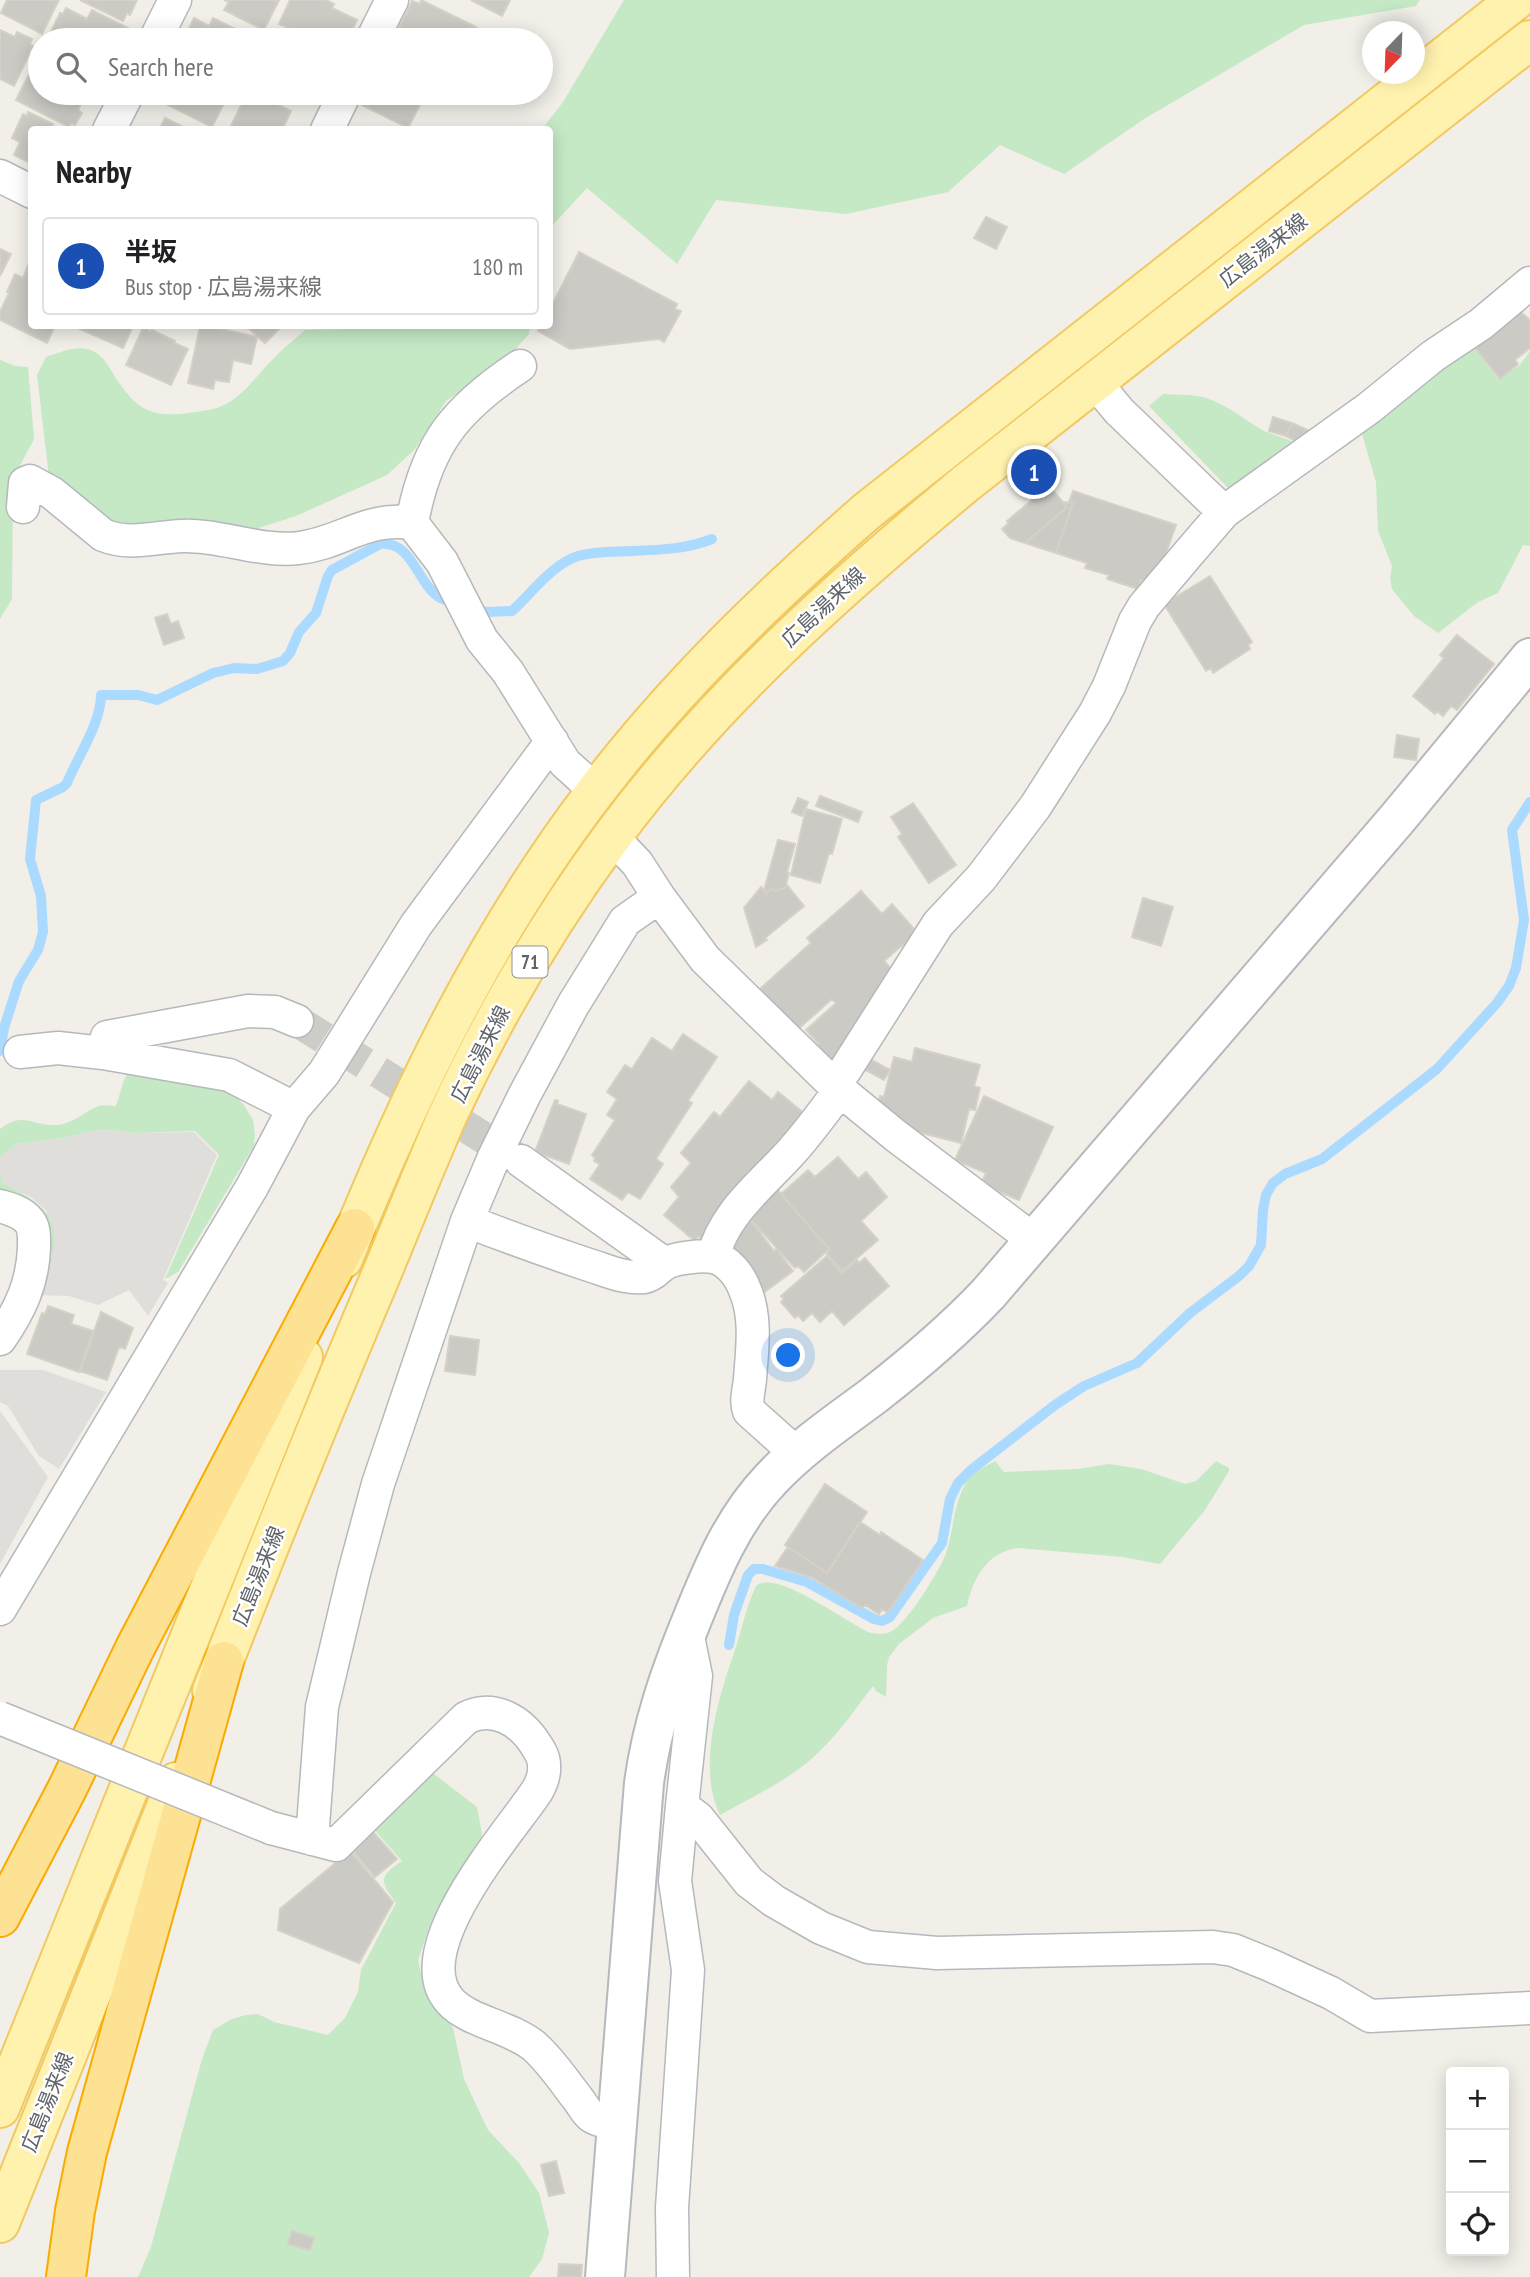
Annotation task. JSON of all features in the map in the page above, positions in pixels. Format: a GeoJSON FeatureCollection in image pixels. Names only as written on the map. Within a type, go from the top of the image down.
{"type":"FeatureCollection","features":[{"type":"Feature","properties":{"kind":"highway"},"geometry":{"type":"LineString","coordinates":[[0,1917],[67,1789],[135,1648],[355,1228]]}},
{"type":"Feature","properties":{"kind":"highway"},"geometry":{"type":"LineString","coordinates":[[66,2277],[87,2152],[224,1661]]}},
{"type":"Feature","properties":{"kind":"main road","name":"広島湯来線"},"geometry":{"type":"LineString","coordinates":[[0,2108],[355,1228],[410,1102],[460,1001],[524,893],[596,790],[668,703],[718,650],[777,591],[867,511],[1516,0]]}},
{"type":"Feature","properties":{"kind":"main road","name":"広島湯来線"},"geometry":{"type":"LineString","coordinates":[[0,2223],[347,1354],[447,1118],[509,998],[560,914],[612,837],[725,702],[838,592],[965,484],[1530,40]]}},
{"type":"Feature","properties":{"kind":"street"},"geometry":{"type":"LineString","coordinates":[[161,28],[175,0]]}},
{"type":"Feature","properties":{"kind":"street"},"geometry":{"type":"LineString","coordinates":[[378,28],[392,0]]}},
{"type":"Feature","properties":{"kind":"street"},"geometry":{"type":"LineString","coordinates":[[111,126],[122,105]]}},
{"type":"Feature","properties":{"kind":"street"},"geometry":{"type":"LineString","coordinates":[[329,126],[339,105]]}},
{"type":"Feature","properties":{"kind":"street"},"geometry":{"type":"LineString","coordinates":[[0,176],[28,190]]}},
{"type":"Feature","properties":{"kind":"street"},"geometry":{"type":"LineString","coordinates":[[713,1257],[721,1233],[741,1205],[794,1150],[838,1088],[938,924],[981,878],[1035,807],[1109,686],[1127,637],[1144,606],[1224,512],[1369,408],[1424,362],[1481,324],[1530,283]]}},
{"type":"Feature","properties":{"kind":"street"},"geometry":{"type":"LineString","coordinates":[[412,523],[418,492],[436,447],[446,430],[458,415],[493,384],[520,366]]}},
{"type":"Feature","properties":{"kind":"street"},"geometry":{"type":"LineString","coordinates":[[1095,382],[1119,411],[1224,512]]}},
{"type":"Feature","properties":{"kind":"street"},"geometry":{"type":"LineString","coordinates":[[23,507],[25,484],[30,481],[112,539],[132,541],[184,536],[297,549],[318,545],[368,525],[393,520],[412,523],[442,562],[482,640],[508,672],[565,763],[596,790]]}},
{"type":"Feature","properties":{"kind":"street"},"geometry":{"type":"LineString","coordinates":[[605,2277],[649,1744],[657,1712],[687,1632],[714,1567],[735,1527],[771,1479],[797,1454],[936,1345],[988,1294],[1397,819],[1530,658]]}},
{"type":"Feature","properties":{"kind":"street"},"geometry":{"type":"LineString","coordinates":[[0,1609],[252,1186],[294,1108],[324,1073],[416,925],[552,741]]}},
{"type":"Feature","properties":{"kind":"street"},"geometry":{"type":"LineString","coordinates":[[612,837],[637,863],[705,959],[838,1088],[896,1136],[1035,1241]]}},
{"type":"Feature","properties":{"kind":"street"},"geometry":{"type":"LineString","coordinates":[[312,1839],[322,1707],[354,1573],[378,1485],[467,1221],[519,1106],[573,1005],[625,921],[659,897]]}},
{"type":"Feature","properties":{"kind":"street"},"geometry":{"type":"LineString","coordinates":[[103,1053],[107,1037],[247,1011],[275,1012],[298,1021]]}},
{"type":"Feature","properties":{"kind":"street"},"geometry":{"type":"LineString","coordinates":[[20,1052],[58,1048],[229,1075],[294,1108]]}},
{"type":"Feature","properties":{"kind":"street"},"geometry":{"type":"LineString","coordinates":[[521,1161],[665,1264]]}},
{"type":"Feature","properties":{"kind":"street"},"geometry":{"type":"LineString","coordinates":[[0,1206],[16,1211],[29,1220],[34,1237],[27,1292],[0,1339]]}},
{"type":"Feature","properties":{"kind":"street"},"geometry":{"type":"LineString","coordinates":[[467,1221],[551,1253],[627,1276],[643,1277],[656,1273],[665,1264],[713,1257],[723,1261],[741,1281],[749,1303],[752,1344],[746,1403],[749,1410],[797,1454]]}},
{"type":"Feature","properties":{"kind":"street"},"geometry":{"type":"LineString","coordinates":[[673,2277],[673,2208],[688,1970],[676,1881],[696,1676],[687,1632]]}},
{"type":"Feature","properties":{"kind":"street"},"geometry":{"type":"LineString","coordinates":[[0,1718],[271,1828],[336,1845],[466,1718],[480,1713],[512,1719],[525,1729],[541,1753],[544,1763],[540,1786],[480,1868],[450,1920],[441,1949],[440,1985],[449,2000],[461,2010],[514,2033],[535,2047],[547,2058],[592,2116],[617,2123]]}},
{"type":"Feature","properties":{"kind":"street"},"geometry":{"type":"LineString","coordinates":[[682,1806],[698,1818],[749,1882],[774,1901],[821,1928],[880,1950],[937,1954],[1213,1947],[1233,1950],[1270,1965],[1331,1993],[1370,2016],[1530,2008]]}},
{"type":"Feature","properties":{"kind":"shaded area"},"geometry":{"type":"Polygon","coordinates":[[[104,1129],[134,1133],[194,1132],[217,1155],[163,1280],[168,1283],[148,1316],[129,1290],[98,1305],[69,1296],[34,1295],[47,1211],[32,1198],[3,1183],[0,1174],[0,1158],[16,1144],[104,1129]]]}},
{"type":"Feature","properties":{"kind":"shaded area"},"geometry":{"type":"Polygon","coordinates":[[[0,1370],[43,1370],[106,1392],[59,1469],[39,1456],[8,1406],[0,1402],[0,1370]]]}},
{"type":"Feature","properties":{"kind":"shaded area"},"geometry":{"type":"Polygon","coordinates":[[[0,1411],[48,1477],[0,1564],[0,1411]]]}},
{"type":"Feature","properties":{"kind":"green space"},"geometry":{"type":"Polygon","coordinates":[[[624,0],[1420,0],[1416,6],[1304,25],[1144,119],[1064,174],[1000,145],[948,192],[846,214],[716,200],[677,264],[587,188],[553,225],[553,126],[544,126],[563,102],[624,0]]]}},
{"type":"Feature","properties":{"kind":"green space"},"geometry":{"type":"Polygon","coordinates":[[[530,329],[529,334],[504,362],[446,401],[415,449],[387,475],[296,516],[249,531],[188,518],[151,529],[120,528],[49,477],[37,375],[46,357],[75,349],[93,351],[102,357],[127,394],[142,407],[158,413],[189,413],[213,409],[233,400],[305,330],[530,329]]]}},
{"type":"Feature","properties":{"kind":"green space"},"geometry":{"type":"Polygon","coordinates":[[[1468,340],[1499,380],[1520,365],[1530,351],[1530,546],[1523,545],[1498,593],[1478,602],[1438,633],[1414,616],[1392,589],[1392,566],[1378,531],[1376,482],[1360,427],[1468,340]]]}},
{"type":"Feature","properties":{"kind":"green space"},"geometry":{"type":"Polygon","coordinates":[[[0,360],[15,366],[28,367],[34,439],[13,479],[12,599],[0,619],[0,360]]]}},
{"type":"Feature","properties":{"kind":"green space"},"geometry":{"type":"Polygon","coordinates":[[[1163,394],[1206,398],[1264,431],[1300,445],[1237,490],[1228,488],[1149,406],[1163,394]]]}},
{"type":"Feature","properties":{"kind":"green space"},"geometry":{"type":"Polygon","coordinates":[[[128,1073],[227,1088],[244,1105],[253,1120],[254,1146],[178,1272],[165,1279],[219,1155],[195,1131],[134,1133],[104,1129],[16,1144],[0,1158],[0,1129],[8,1123],[22,1120],[58,1125],[99,1106],[116,1106],[128,1073]]]}},
{"type":"Feature","properties":{"kind":"green space"},"geometry":{"type":"Polygon","coordinates":[[[0,1174],[3,1183],[33,1201],[50,1219],[54,1244],[45,1279],[45,1230],[0,1196],[0,1174]]]}},
{"type":"Feature","properties":{"kind":"green space"},"geometry":{"type":"Polygon","coordinates":[[[995,1461],[1004,1472],[1078,1469],[1109,1464],[1141,1469],[1185,1484],[1196,1481],[1216,1461],[1229,1468],[1229,1471],[1205,1510],[1160,1564],[1123,1557],[1018,1548],[998,1555],[978,1576],[967,1606],[933,1618],[899,1644],[889,1657],[887,1665],[886,1697],[873,1686],[835,1735],[809,1761],[777,1783],[720,1815],[710,1776],[712,1734],[722,1691],[756,1586],[766,1582],[779,1584],[812,1599],[871,1633],[884,1634],[892,1631],[914,1608],[945,1556],[965,1484],[974,1473],[995,1461]]]}},
{"type":"Feature","properties":{"kind":"green space"},"geometry":{"type":"Polygon","coordinates":[[[430,1771],[477,1807],[484,1845],[446,1897],[429,1928],[418,1960],[423,1983],[431,2001],[453,2028],[464,2079],[488,2130],[519,2163],[539,2193],[549,2233],[542,2259],[529,2277],[138,2277],[151,2247],[202,2059],[213,2030],[232,2019],[258,2014],[274,2022],[328,2035],[345,2018],[358,1992],[361,1970],[396,1903],[387,1889],[385,1876],[402,1861],[371,1826],[430,1771]]]}},
{"type":"Feature","properties":{"kind":"building"},"geometry":{"type":"Polygon","coordinates":[[[7,0],[59,0],[45,28],[30,28],[1,13],[7,0]]]}},
{"type":"Feature","properties":{"kind":"building"},"geometry":{"type":"Polygon","coordinates":[[[80,0],[137,0],[130,15],[127,13],[123,21],[80,0]]]}},
{"type":"Feature","properties":{"kind":"building"},"geometry":{"type":"Polygon","coordinates":[[[224,0],[279,0],[265,28],[224,10],[229,2],[224,0]]]}},
{"type":"Feature","properties":{"kind":"building"},"geometry":{"type":"Polygon","coordinates":[[[290,0],[326,0],[334,4],[332,8],[357,20],[353,28],[288,28],[279,24],[290,0]]]}},
{"type":"Feature","properties":{"kind":"building"},"geometry":{"type":"Polygon","coordinates":[[[421,0],[476,27],[399,28],[412,1],[420,4],[421,0]]]}},
{"type":"Feature","properties":{"kind":"building"},"geometry":{"type":"Polygon","coordinates":[[[471,0],[510,0],[502,16],[471,0]]]}},
{"type":"Feature","properties":{"kind":"building"},"geometry":{"type":"Polygon","coordinates":[[[66,8],[87,19],[92,10],[128,28],[53,28],[60,13],[63,14],[66,8]]]}},
{"type":"Feature","properties":{"kind":"building"},"geometry":{"type":"Polygon","coordinates":[[[194,18],[209,26],[213,18],[233,28],[189,28],[194,18]]]}},
{"type":"Feature","properties":{"kind":"building"},"geometry":{"type":"Polygon","coordinates":[[[0,30],[15,37],[17,32],[28,37],[28,57],[14,86],[0,79],[0,30]]]}},
{"type":"Feature","properties":{"kind":"building"},"geometry":{"type":"Polygon","coordinates":[[[28,77],[28,105],[80,105],[78,110],[82,113],[75,125],[71,123],[67,126],[16,100],[28,77]]]}},
{"type":"Feature","properties":{"kind":"building"},"geometry":{"type":"Polygon","coordinates":[[[168,105],[223,105],[212,126],[168,105]]]}},
{"type":"Feature","properties":{"kind":"building"},"geometry":{"type":"Polygon","coordinates":[[[241,105],[278,105],[291,111],[284,126],[231,126],[241,105]]]}},
{"type":"Feature","properties":{"kind":"building"},"geometry":{"type":"Polygon","coordinates":[[[362,105],[420,105],[409,126],[362,105]]]}},
{"type":"Feature","properties":{"kind":"building"},"geometry":{"type":"Polygon","coordinates":[[[28,112],[53,124],[28,126],[28,162],[14,155],[20,142],[12,138],[23,114],[27,116],[28,112]]]}},
{"type":"Feature","properties":{"kind":"building"},"geometry":{"type":"Polygon","coordinates":[[[165,118],[181,126],[161,126],[165,118]]]}},
{"type":"Feature","properties":{"kind":"building"},"geometry":{"type":"Polygon","coordinates":[[[986,217],[1007,227],[996,249],[974,238],[986,217]]]}},
{"type":"Feature","properties":{"kind":"building"},"geometry":{"type":"Polygon","coordinates":[[[0,249],[11,254],[0,276],[0,249]]]}},
{"type":"Feature","properties":{"kind":"building"},"geometry":{"type":"Polygon","coordinates":[[[579,252],[677,304],[675,309],[681,311],[664,342],[659,339],[570,349],[538,331],[553,329],[553,303],[579,252]]]}},
{"type":"Feature","properties":{"kind":"building"},"geometry":{"type":"Polygon","coordinates":[[[28,266],[28,329],[54,329],[47,343],[0,320],[0,312],[15,274],[23,278],[28,266]]]}},
{"type":"Feature","properties":{"kind":"building"},"geometry":{"type":"Polygon","coordinates":[[[1515,307],[1530,320],[1530,348],[1515,360],[1518,364],[1500,379],[1473,345],[1515,307]]]}},
{"type":"Feature","properties":{"kind":"building"},"geometry":{"type":"Polygon","coordinates":[[[80,329],[132,329],[123,348],[80,329]]]}},
{"type":"Feature","properties":{"kind":"building"},"geometry":{"type":"Polygon","coordinates":[[[143,329],[152,330],[188,349],[171,385],[126,365],[143,329]]]}},
{"type":"Feature","properties":{"kind":"building"},"geometry":{"type":"Polygon","coordinates":[[[199,329],[221,329],[257,337],[251,364],[233,360],[229,382],[215,380],[213,389],[188,383],[199,329]]]}},
{"type":"Feature","properties":{"kind":"building"},"geometry":{"type":"Polygon","coordinates":[[[249,329],[279,329],[265,343],[249,329]]]}},
{"type":"Feature","properties":{"kind":"building"},"geometry":{"type":"Polygon","coordinates":[[[1273,417],[1292,423],[1286,436],[1269,431],[1273,417]]]}},
{"type":"Feature","properties":{"kind":"building"},"geometry":{"type":"Polygon","coordinates":[[[1292,423],[1312,432],[1305,446],[1286,436],[1292,423]]]}},
{"type":"Feature","properties":{"kind":"building"},"geometry":{"type":"Polygon","coordinates":[[[1049,486],[1067,507],[1025,543],[1010,538],[1002,529],[1009,523],[1007,521],[1049,486]]]}},
{"type":"Feature","properties":{"kind":"building"},"geometry":{"type":"Polygon","coordinates":[[[1073,491],[1176,525],[1155,584],[1141,580],[1138,589],[1107,579],[1109,575],[1085,568],[1087,563],[1056,553],[1073,503],[1069,502],[1073,491]]]}},
{"type":"Feature","properties":{"kind":"building"},"geometry":{"type":"Polygon","coordinates":[[[1062,502],[1073,503],[1056,553],[1025,543],[1067,507],[1062,502]]]}},
{"type":"Feature","properties":{"kind":"building"},"geometry":{"type":"Polygon","coordinates":[[[1210,576],[1252,642],[1248,645],[1250,649],[1213,673],[1211,668],[1206,671],[1164,604],[1210,576]]]}},
{"type":"Feature","properties":{"kind":"building"},"geometry":{"type":"Polygon","coordinates":[[[167,614],[171,624],[178,621],[184,638],[164,645],[155,618],[167,614]]]}},
{"type":"Feature","properties":{"kind":"building"},"geometry":{"type":"Polygon","coordinates":[[[1457,635],[1494,664],[1457,710],[1451,706],[1443,716],[1437,711],[1435,714],[1413,696],[1444,658],[1440,655],[1457,635]]]}},
{"type":"Feature","properties":{"kind":"building"},"geometry":{"type":"Polygon","coordinates":[[[1397,735],[1419,739],[1416,760],[1394,757],[1397,735]]]}},
{"type":"Feature","properties":{"kind":"building"},"geometry":{"type":"Polygon","coordinates":[[[820,796],[862,812],[858,822],[816,806],[820,796]]]}},
{"type":"Feature","properties":{"kind":"building"},"geometry":{"type":"Polygon","coordinates":[[[798,798],[808,802],[802,816],[792,812],[798,798]]]}},
{"type":"Feature","properties":{"kind":"building"},"geometry":{"type":"Polygon","coordinates":[[[913,803],[956,865],[929,883],[898,837],[902,834],[891,817],[913,803]]]}},
{"type":"Feature","properties":{"kind":"building"},"geometry":{"type":"Polygon","coordinates":[[[806,809],[842,819],[820,883],[791,875],[806,809]]]}},
{"type":"Feature","properties":{"kind":"building"},"geometry":{"type":"Polygon","coordinates":[[[778,840],[795,844],[787,872],[789,873],[785,888],[774,891],[772,888],[766,893],[764,890],[778,840]]]}},
{"type":"Feature","properties":{"kind":"building"},"geometry":{"type":"Polygon","coordinates":[[[786,884],[804,906],[756,947],[744,908],[761,887],[766,893],[772,888],[774,891],[785,888],[786,884]]]}},
{"type":"Feature","properties":{"kind":"building"},"geometry":{"type":"Polygon","coordinates":[[[861,891],[882,914],[892,904],[914,929],[911,931],[914,935],[884,961],[893,971],[837,1071],[814,1048],[819,1044],[806,1030],[836,1003],[832,999],[797,1030],[760,989],[811,943],[807,938],[861,891]]]}},
{"type":"Feature","properties":{"kind":"building"},"geometry":{"type":"Polygon","coordinates":[[[1143,898],[1173,907],[1161,946],[1132,937],[1143,898]]]}},
{"type":"Feature","properties":{"kind":"building"},"geometry":{"type":"Polygon","coordinates":[[[683,1034],[717,1057],[688,1101],[692,1103],[656,1159],[663,1164],[640,1199],[628,1192],[622,1200],[590,1179],[600,1164],[594,1161],[592,1155],[615,1120],[607,1115],[617,1099],[607,1092],[625,1065],[632,1069],[652,1038],[672,1051],[683,1034]]]}},
{"type":"Feature","properties":{"kind":"building"},"geometry":{"type":"Polygon","coordinates":[[[915,1048],[980,1065],[974,1086],[980,1088],[975,1110],[969,1109],[961,1143],[902,1128],[878,1105],[880,1096],[884,1097],[894,1057],[912,1062],[915,1048]]]}},
{"type":"Feature","properties":{"kind":"building"},"geometry":{"type":"Polygon","coordinates":[[[866,1057],[890,1070],[884,1080],[860,1067],[866,1057]]]}},
{"type":"Feature","properties":{"kind":"building"},"geometry":{"type":"Polygon","coordinates":[[[749,1081],[772,1100],[778,1092],[806,1115],[706,1243],[698,1236],[695,1241],[664,1215],[679,1197],[671,1187],[691,1163],[681,1153],[714,1112],[720,1117],[749,1081]]]}},
{"type":"Feature","properties":{"kind":"building"},"geometry":{"type":"Polygon","coordinates":[[[984,1096],[1053,1127],[1019,1200],[981,1184],[986,1173],[955,1160],[984,1096]]]}},
{"type":"Feature","properties":{"kind":"building"},"geometry":{"type":"Polygon","coordinates":[[[555,1100],[558,1101],[557,1104],[586,1114],[569,1164],[535,1152],[555,1100]]]}},
{"type":"Feature","properties":{"kind":"building"},"geometry":{"type":"Polygon","coordinates":[[[838,1157],[858,1179],[866,1172],[887,1197],[861,1221],[878,1240],[842,1271],[826,1253],[830,1250],[781,1194],[808,1170],[815,1177],[838,1157]]]}},
{"type":"Feature","properties":{"kind":"building"},"geometry":{"type":"Polygon","coordinates":[[[775,1187],[829,1249],[804,1272],[798,1266],[795,1268],[745,1213],[775,1187]]]}},
{"type":"Feature","properties":{"kind":"building"},"geometry":{"type":"Polygon","coordinates":[[[751,1221],[793,1271],[763,1293],[724,1240],[751,1221]]]}},
{"type":"Feature","properties":{"kind":"building"},"geometry":{"type":"Polygon","coordinates":[[[827,1256],[842,1273],[857,1260],[859,1263],[865,1258],[889,1286],[844,1325],[832,1311],[820,1322],[812,1313],[803,1321],[798,1315],[795,1318],[781,1302],[784,1299],[781,1296],[827,1256]]]}},
{"type":"Feature","properties":{"kind":"building"},"geometry":{"type":"Polygon","coordinates":[[[48,1306],[74,1315],[71,1324],[93,1331],[79,1372],[27,1354],[42,1313],[45,1314],[48,1306]]]}},
{"type":"Feature","properties":{"kind":"building"},"geometry":{"type":"Polygon","coordinates":[[[101,1312],[133,1328],[125,1349],[119,1347],[107,1380],[80,1371],[101,1312]]]}},
{"type":"Feature","properties":{"kind":"building"},"geometry":{"type":"Polygon","coordinates":[[[450,1336],[479,1340],[475,1375],[445,1371],[450,1336]]]}},
{"type":"Feature","properties":{"kind":"building"},"geometry":{"type":"Polygon","coordinates":[[[825,1484],[867,1512],[827,1573],[785,1545],[825,1484]]]}},
{"type":"Feature","properties":{"kind":"building"},"geometry":{"type":"Polygon","coordinates":[[[860,1522],[880,1535],[881,1532],[923,1560],[888,1613],[882,1609],[879,1614],[865,1605],[862,1608],[811,1577],[775,1566],[788,1547],[827,1573],[860,1522]]]}},
{"type":"Feature","properties":{"kind":"building"},"geometry":{"type":"Polygon","coordinates":[[[373,1832],[397,1859],[375,1877],[352,1850],[373,1832]]]}},
{"type":"Feature","properties":{"kind":"building"},"geometry":{"type":"Polygon","coordinates":[[[350,1851],[393,1902],[359,1963],[278,1930],[280,1909],[350,1851]]]}},
{"type":"Feature","properties":{"kind":"building"},"geometry":{"type":"Polygon","coordinates":[[[556,2161],[564,2193],[549,2196],[541,2165],[556,2161]]]}},
{"type":"Feature","properties":{"kind":"building"},"geometry":{"type":"Polygon","coordinates":[[[292,2231],[314,2238],[310,2250],[288,2244],[292,2231]]]}},
{"type":"Feature","properties":{"kind":"building"},"geometry":{"type":"Polygon","coordinates":[[[559,2264],[582,2265],[581,2277],[558,2277],[559,2264]]]}},
{"type":"Feature","properties":{"kind":"waterway"},"geometry":{"type":"LineString","coordinates":[[473,608],[487,612],[512,611],[559,566],[578,556],[598,552],[673,548],[712,539]]}},
{"type":"Feature","properties":{"kind":"waterway"},"geometry":{"type":"LineString","coordinates":[[0,1051],[4,1028],[19,981],[38,950],[43,932],[41,896],[30,859],[36,800],[67,783],[93,728],[101,695],[138,695],[157,700],[213,673],[234,668],[257,669],[283,661],[290,653],[299,632],[316,613],[332,570],[380,544],[400,549],[431,590],[441,598],[454,602]]}},
{"type":"Feature","properties":{"kind":"waterway"},"geometry":{"type":"LineString","coordinates":[[729,1645],[734,1615],[748,1575],[754,1569],[763,1569],[807,1582],[874,1619],[882,1621],[890,1617],[942,1543],[950,1499],[958,1483],[1055,1405],[1084,1386],[1137,1363],[1190,1313],[1239,1276],[1249,1266],[1261,1245],[1263,1210],[1266,1195],[1273,1183],[1285,1174],[1322,1159],[1437,1069],[1497,1003],[1509,986],[1516,968],[1524,920],[1512,830],[1530,802]]}},
{"type":"Feature","properties":{"kind":"tunnel"},"geometry":{"type":"LineString","coordinates":[[297,1021],[521,1161]]}},
{"type":"Feature","properties":{"kind":"place","name":"半坂"},"geometry":{"type":"Point","coordinates":[1034,472]}}]}
